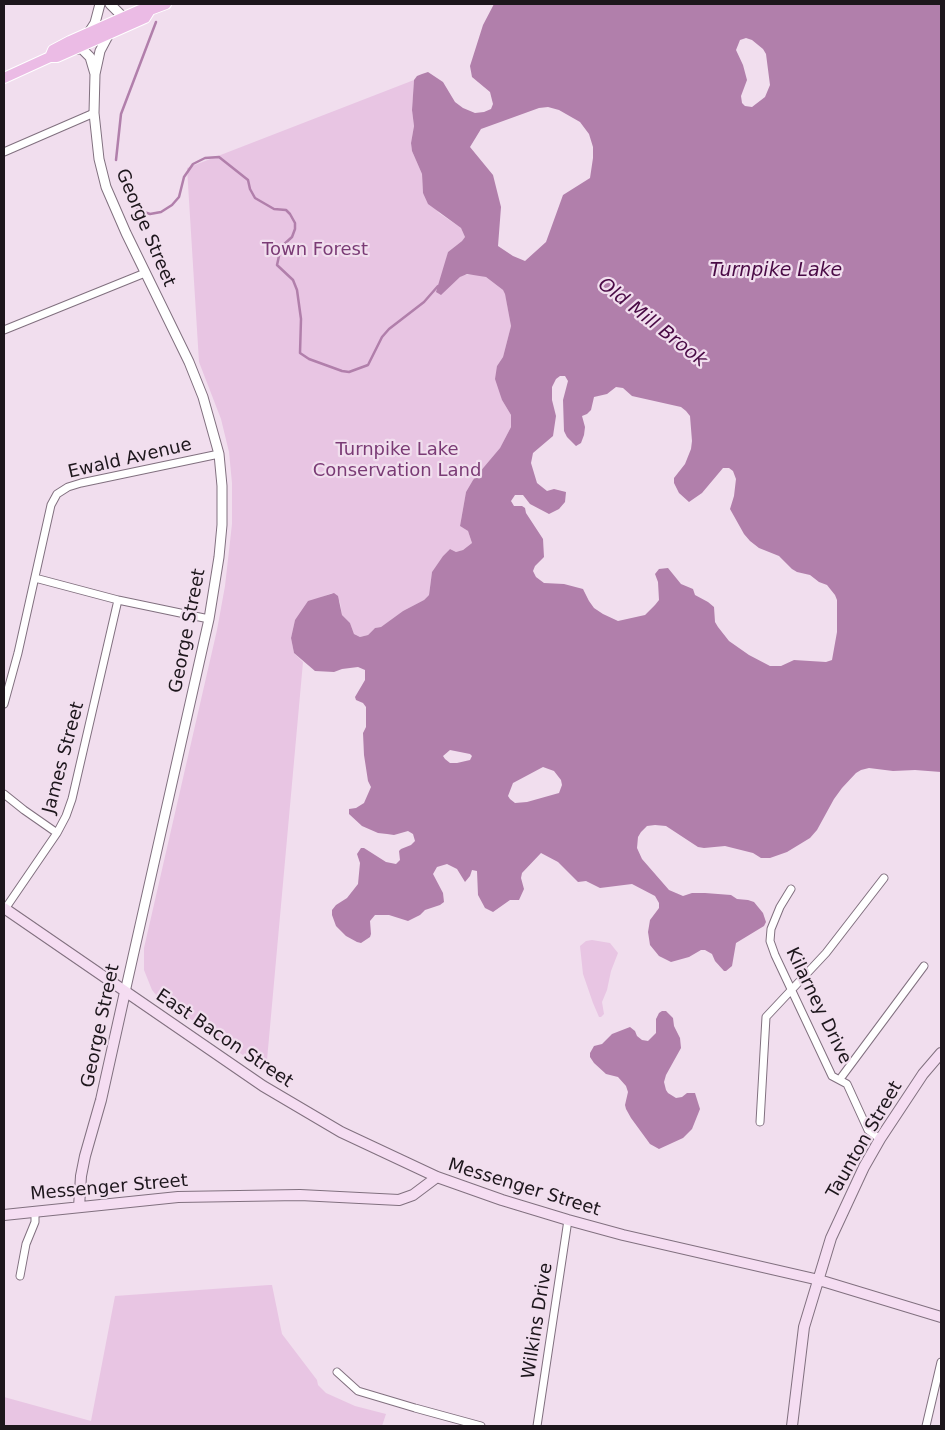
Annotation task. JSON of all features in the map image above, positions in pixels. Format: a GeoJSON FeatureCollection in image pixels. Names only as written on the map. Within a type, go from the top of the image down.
{"type":"FeatureCollection","features":[{"type":"Feature","properties":{"kind":"main road"},"geometry":{"type":"LineString","coordinates":[[50,57],[53,50],[140,10],[150,10],[166,4]]}},
{"type":"Feature","properties":{"kind":"main road"},"geometry":{"type":"LineString","coordinates":[[4,78],[145,18],[150,10]]}},
{"type":"Feature","properties":{"kind":"main road","name":"East Bacon Street"},"geometry":{"type":"LineString","coordinates":[[4,909],[225,1062],[299,1109],[349,1136],[437,1177]]}},
{"type":"Feature","properties":{"kind":"main road","name":"George Street"},"geometry":{"type":"LineString","coordinates":[[79,1207],[81,1176],[85,1156],[101,1100],[125,992]]}},
{"type":"Feature","properties":{"kind":"main road","name":"Taunton Street"},"geometry":{"type":"LineString","coordinates":[[792,1426],[804,1327],[831,1238],[864,1167],[880,1139],[923,1074],[941,1053]]}},
{"type":"Feature","properties":{"kind":"main road","name":"Messenger Street"},"geometry":{"type":"LineString","coordinates":[[4,1214],[178,1197],[300,1195],[399,1200],[413,1195],[437,1177],[502,1200],[568,1220],[623,1235],[819,1280],[941,1317]]}},
{"type":"Feature","properties":{"kind":"street"},"geometry":{"type":"LineString","coordinates":[[88,34],[95,22],[100,4]]}},
{"type":"Feature","properties":{"kind":"street"},"geometry":{"type":"LineString","coordinates":[[110,4],[123,18]]}},
{"type":"Feature","properties":{"kind":"street","name":"George Street"},"geometry":{"type":"LineString","coordinates":[[109,34],[100,51],[95,74],[94,113],[99,159],[106,187],[189,362],[202,397],[219,454],[222,486],[222,524],[219,557],[209,619],[125,992]]}},
{"type":"Feature","properties":{"kind":"street","name":"George Street"},"geometry":{"type":"LineString","coordinates":[[76,48],[82,49],[90,57],[95,74]]}},
{"type":"Feature","properties":{"kind":"street"},"geometry":{"type":"LineString","coordinates":[[4,152],[94,113]]}},
{"type":"Feature","properties":{"kind":"street"},"geometry":{"type":"LineString","coordinates":[[4,330],[145,272]]}},
{"type":"Feature","properties":{"kind":"street","name":"Ewald Avenue"},"geometry":{"type":"LineString","coordinates":[[4,704],[18,653],[51,505],[57,494],[68,487],[81,483],[219,454]]}},
{"type":"Feature","properties":{"kind":"street"},"geometry":{"type":"LineString","coordinates":[[35,578],[118,600],[209,619]]}},
{"type":"Feature","properties":{"kind":"street","name":"James Street"},"geometry":{"type":"LineString","coordinates":[[4,909],[57,833],[72,800],[118,600]]}},
{"type":"Feature","properties":{"kind":"street"},"geometry":{"type":"LineString","coordinates":[[4,794],[57,833]]}},
{"type":"Feature","properties":{"kind":"street"},"geometry":{"type":"LineString","coordinates":[[760,1122],[766,1017],[826,953],[884,878]]}},
{"type":"Feature","properties":{"kind":"street","name":"Kilarney Drive"},"geometry":{"type":"LineString","coordinates":[[791,889],[780,907],[771,929],[770,941],[832,1076],[846,1084],[868,1130],[880,1139]]}},
{"type":"Feature","properties":{"kind":"street"},"geometry":{"type":"LineString","coordinates":[[840,1079],[924,966]]}},
{"type":"Feature","properties":{"kind":"street"},"geometry":{"type":"LineString","coordinates":[[20,1276],[26,1244],[35,1222],[35,1211]]}},
{"type":"Feature","properties":{"kind":"street","name":"Wilkins Drive"},"geometry":{"type":"LineString","coordinates":[[536,1426],[568,1220]]}},
{"type":"Feature","properties":{"kind":"street"},"geometry":{"type":"LineString","coordinates":[[926,1426],[941,1362]]}},
{"type":"Feature","properties":{"kind":"street"},"geometry":{"type":"LineString","coordinates":[[337,1372],[358,1391],[481,1426]]}},
{"type":"Feature","properties":{"kind":"green space","name":"Town Forest"},"geometry":{"type":"Polygon","coordinates":[[[414,80],[412,110],[414,126],[411,143],[412,151],[422,174],[423,193],[439,213],[461,228],[465,237],[448,252],[446,260],[453,283],[462,275],[477,274],[486,277],[505,293],[511,326],[503,357],[497,366],[502,400],[511,415],[511,427],[500,448],[473,480],[466,492],[460,526],[468,531],[472,543],[463,550],[456,552],[450,549],[443,556],[432,572],[429,595],[424,600],[403,611],[381,627],[375,628],[368,635],[360,637],[354,634],[350,623],[342,615],[340,602],[332,593],[322,597],[295,620],[291,638],[294,653],[303,662],[266,1071],[157,996],[152,990],[144,970],[144,948],[217,630],[225,586],[232,524],[232,483],[229,452],[221,419],[199,362],[187,168],[414,80]]]}},
{"type":"Feature","properties":{"kind":"green space"},"geometry":{"type":"Polygon","coordinates":[[[586,941],[610,943],[618,953],[602,1002],[604,1014],[601,1017],[599,1017],[593,1003],[583,974],[580,946],[586,941]]]}},
{"type":"Feature","properties":{"kind":"green space"},"geometry":{"type":"Polygon","coordinates":[[[272,1285],[282,1334],[317,1380],[318,1385],[326,1393],[355,1406],[386,1414],[382,1426],[4,1426],[4,1397],[91,1421],[115,1296],[272,1285]]]}},
{"type":"Feature","properties":{"kind":"water","name":"Turnpike Lake"},"geometry":{"type":"Polygon","coordinates":[[[494,4],[941,4],[941,772],[893,771],[869,768],[861,770],[842,788],[817,830],[810,838],[787,852],[770,858],[761,858],[753,853],[725,846],[698,847],[666,826],[647,826],[638,837],[637,848],[642,859],[669,890],[683,896],[692,893],[731,895],[737,899],[754,902],[763,913],[766,922],[764,926],[736,943],[732,966],[726,971],[715,961],[712,954],[705,950],[671,962],[659,956],[650,945],[648,932],[650,920],[659,908],[659,903],[655,896],[632,884],[600,888],[586,881],[578,882],[558,862],[541,853],[522,873],[521,878],[524,889],[519,900],[510,900],[493,912],[485,908],[478,895],[477,871],[472,870],[465,882],[457,869],[447,864],[437,867],[433,874],[443,893],[444,902],[425,910],[408,921],[389,915],[375,915],[370,921],[370,937],[361,943],[346,936],[336,926],[332,915],[332,910],[336,905],[347,898],[358,884],[360,863],[357,854],[361,848],[386,862],[396,864],[400,860],[399,851],[415,841],[413,834],[408,831],[394,835],[378,833],[362,826],[349,814],[349,809],[356,808],[364,803],[371,787],[368,781],[364,755],[363,733],[366,727],[366,707],[363,703],[356,700],[355,697],[365,680],[365,670],[358,667],[334,672],[315,671],[294,653],[291,638],[295,620],[308,601],[334,593],[338,596],[342,615],[350,623],[354,634],[360,637],[368,635],[375,628],[381,627],[403,611],[424,600],[429,595],[432,572],[443,556],[450,549],[456,552],[463,550],[472,543],[468,531],[460,526],[466,492],[473,480],[500,448],[511,427],[511,415],[502,400],[495,379],[497,366],[503,357],[511,326],[505,294],[503,290],[486,277],[467,274],[460,277],[441,295],[436,292],[448,252],[465,237],[461,228],[428,204],[423,193],[422,174],[412,151],[411,143],[414,126],[412,110],[414,80],[417,76],[428,72],[443,82],[455,102],[463,108],[475,113],[491,109],[493,104],[490,92],[472,77],[470,66],[483,25],[494,4]],[[746,38],[740,40],[736,50],[747,80],[741,96],[742,103],[745,106],[752,107],[765,97],[770,85],[766,54],[752,40],[746,38]],[[548,107],[539,108],[481,129],[470,147],[493,175],[501,207],[498,246],[525,261],[546,242],[563,195],[590,178],[593,158],[593,147],[589,134],[580,122],[559,110],[548,107]],[[560,376],[552,387],[552,400],[556,416],[553,436],[533,453],[531,463],[537,483],[547,491],[554,489],[566,492],[565,502],[559,509],[549,514],[530,504],[523,495],[515,495],[511,501],[514,506],[525,508],[526,513],[543,539],[544,557],[535,566],[533,571],[536,577],[544,583],[564,584],[583,589],[594,608],[618,621],[645,615],[655,605],[659,600],[658,582],[655,574],[659,569],[668,568],[681,584],[693,589],[695,595],[714,607],[715,622],[718,627],[729,641],[749,655],[770,666],[781,666],[794,660],[826,662],[832,660],[837,632],[837,600],[835,595],[827,585],[810,575],[792,569],[779,556],[759,548],[744,534],[730,509],[736,479],[733,471],[729,468],[723,468],[702,493],[689,502],[679,493],[674,483],[674,478],[685,464],[692,441],[690,416],[686,411],[681,407],[632,396],[623,388],[616,387],[607,394],[594,397],[591,410],[582,416],[585,427],[584,435],[581,443],[576,446],[564,431],[563,400],[568,381],[565,376],[560,376]],[[450,750],[443,756],[450,763],[457,763],[470,760],[472,756],[450,750]],[[543,767],[513,783],[508,796],[515,803],[527,802],[559,793],[562,785],[561,780],[554,771],[543,767]]]}},
{"type":"Feature","properties":{"kind":"water"},"geometry":{"type":"Polygon","coordinates":[[[662,1011],[666,1011],[673,1018],[674,1026],[680,1038],[681,1048],[666,1075],[664,1082],[666,1090],[676,1098],[682,1097],[687,1093],[695,1093],[700,1109],[692,1129],[683,1138],[659,1149],[650,1144],[626,1109],[628,1092],[626,1086],[618,1077],[606,1074],[594,1063],[590,1053],[594,1046],[602,1044],[612,1034],[630,1027],[642,1040],[648,1041],[656,1033],[656,1019],[662,1011]]]}},
{"type":"Feature","properties":{"kind":"waterway","name":"Old Mill Brook"},"geometry":{"type":"LineString","coordinates":[[116,160],[121,114],[156,22]]}},
{"type":"Feature","properties":{"kind":"waterway","name":"Old Mill Brook"},"geometry":{"type":"LineString","coordinates":[[124,187],[133,204],[141,211],[150,214],[161,212],[172,205],[179,197],[184,177],[193,164],[205,158],[219,157],[248,180],[255,198],[274,209],[286,210],[295,223],[295,229],[292,237],[281,247],[277,265],[293,280],[297,290],[301,319],[300,353],[309,359],[342,371],[349,372],[368,365],[382,337],[389,329],[424,302],[438,286]]}},
{"type":"Feature","properties":{"kind":"park label","name":"Turnpike Lake Conservation Land"},"geometry":{"type":"Point","coordinates":[397,460]}}]}
